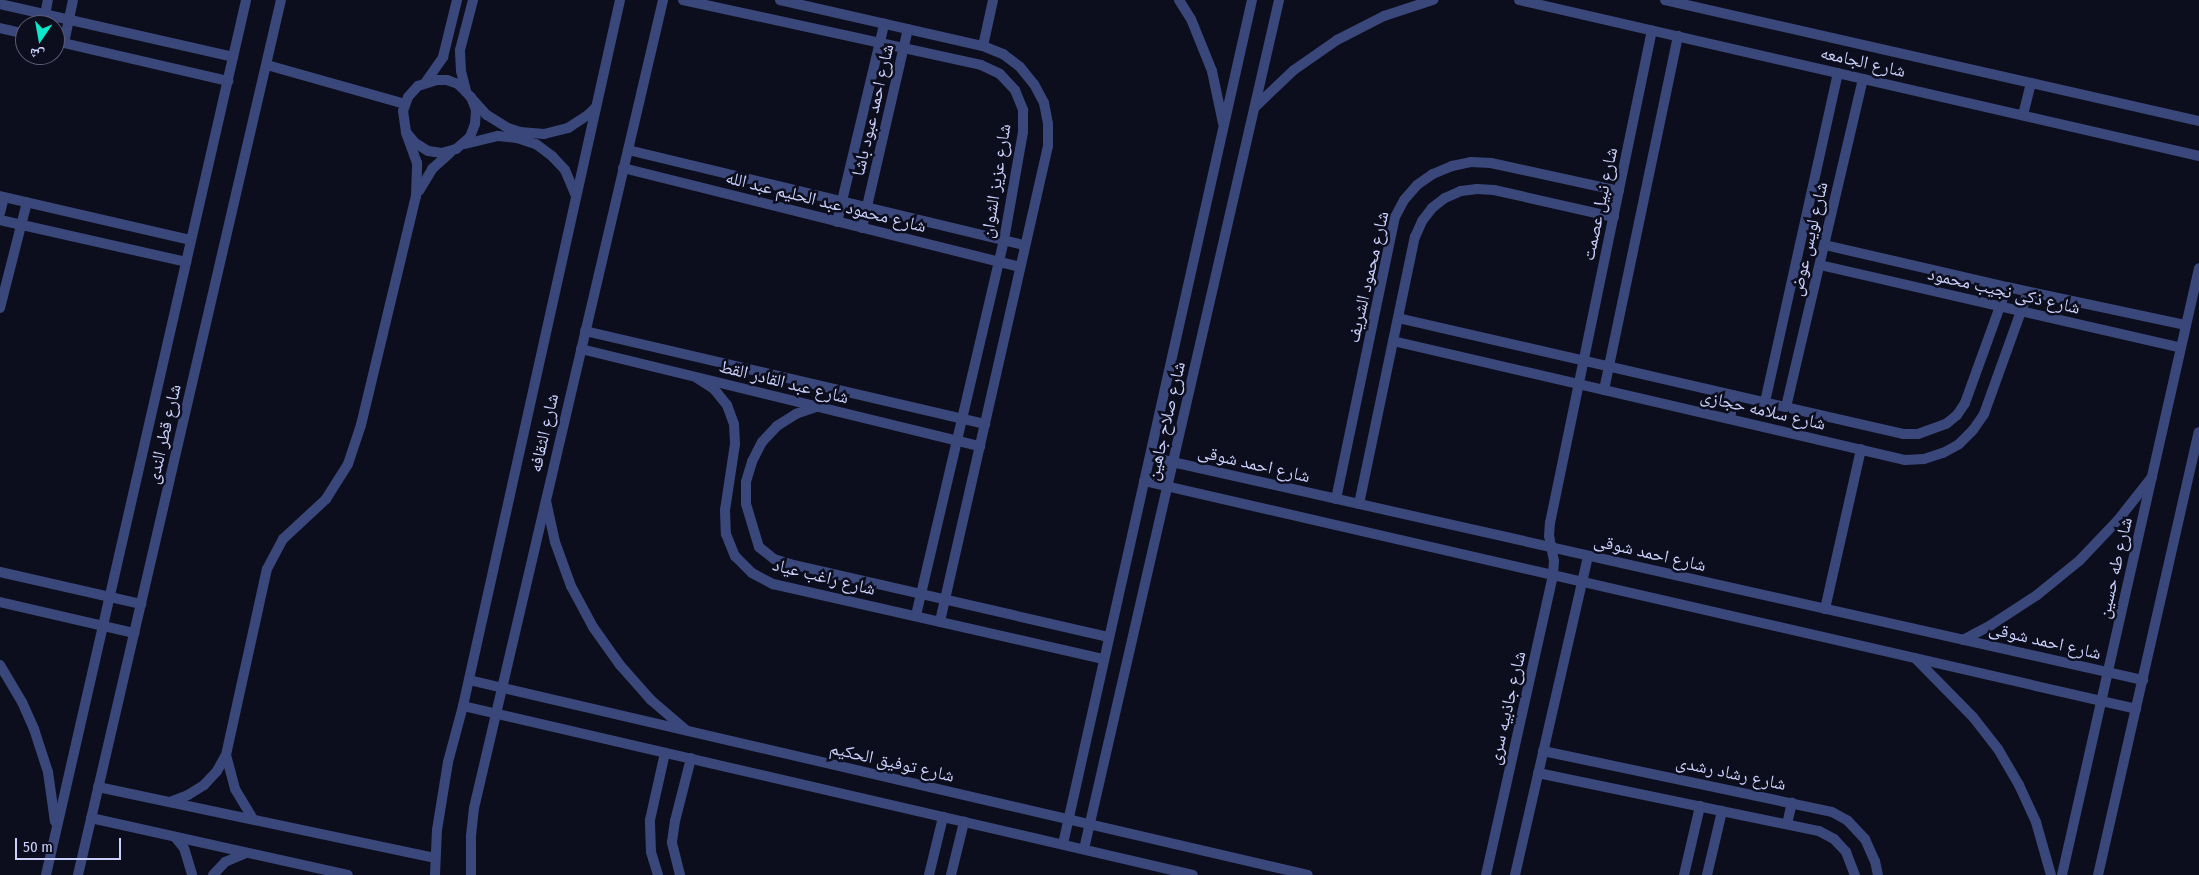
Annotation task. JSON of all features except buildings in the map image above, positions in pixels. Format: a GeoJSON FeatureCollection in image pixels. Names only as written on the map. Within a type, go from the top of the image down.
{"type":"FeatureCollection","features":[{"type":"Feature","properties":{"kind":"street"},"geometry":{"type":"LineString","coordinates":[[45,14],[48,0]]}},
{"type":"Feature","properties":{"kind":"street"},"geometry":{"type":"LineString","coordinates":[[65,28],[73,0]]}},
{"type":"Feature","properties":{"kind":"street","name":"شارع قطر الندى"},"geometry":{"type":"LineString","coordinates":[[46,875],[246,0]]}},
{"type":"Feature","properties":{"kind":"street","name":"شارع قطر الندى"},"geometry":{"type":"LineString","coordinates":[[78,875],[282,0]]}},
{"type":"Feature","properties":{"kind":"street"},"geometry":{"type":"LineString","coordinates":[[170,802],[188,795],[204,785],[217,771],[226,754],[267,570],[283,539],[326,499],[338,482],[353,450],[361,425],[416,196],[417,163],[403,118],[405,104],[413,91],[425,83],[443,57],[457,0]]}},
{"type":"Feature","properties":{"kind":"street"},"geometry":{"type":"LineString","coordinates":[[416,196],[432,169],[470,137],[475,124],[476,110],[461,71],[460,50],[473,0]]}},
{"type":"Feature","properties":{"kind":"street","name":"شارع الثقافه"},"geometry":{"type":"LineString","coordinates":[[436,875],[435,858],[442,794],[620,0]]}},
{"type":"Feature","properties":{"kind":"street","name":"شارع الثقافه"},"geometry":{"type":"LineString","coordinates":[[471,875],[470,836],[474,808],[663,0]]}},
{"type":"Feature","properties":{"kind":"street","name":"شارع عزيز الشوان"},"geometry":{"type":"LineString","coordinates":[[683,0],[981,65],[1000,74],[1015,90],[1023,110],[1023,132],[1004,240],[916,616]]}},
{"type":"Feature","properties":{"kind":"street"},"geometry":{"type":"LineString","coordinates":[[780,0],[983,46],[1003,54],[1020,67],[1034,84],[1045,110],[1048,124],[1048,146],[940,622]]}},
{"type":"Feature","properties":{"kind":"street"},"geometry":{"type":"LineString","coordinates":[[983,46],[993,0]]}},
{"type":"Feature","properties":{"kind":"street"},"geometry":{"type":"LineString","coordinates":[[1179,0],[1191,19],[1212,71],[1224,126]]}},
{"type":"Feature","properties":{"kind":"street","name":"شارع صلاح جاهين"},"geometry":{"type":"LineString","coordinates":[[1062,844],[1252,0]]}},
{"type":"Feature","properties":{"kind":"street","name":"شارع صلاح جاهين"},"geometry":{"type":"LineString","coordinates":[[1084,849],[1279,0]]}},
{"type":"Feature","properties":{"kind":"street"},"geometry":{"type":"LineString","coordinates":[[1256,106],[1294,70],[1337,40],[1384,16],[1433,0]]}},
{"type":"Feature","properties":{"kind":"street","name":"شارع الجامعه"},"geometry":{"type":"LineString","coordinates":[[1519,0],[2199,156]]}},
{"type":"Feature","properties":{"kind":"street","name":"شارع الجامعه"},"geometry":{"type":"LineString","coordinates":[[1666,0],[2199,121]]}},
{"type":"Feature","properties":{"kind":"street"},"geometry":{"type":"LineString","coordinates":[[0,4],[233,57]]}},
{"type":"Feature","properties":{"kind":"street","name":"شارع احمد عبود باشا"},"geometry":{"type":"LineString","coordinates":[[837,222],[884,24]]}},
{"type":"Feature","properties":{"kind":"street"},"geometry":{"type":"LineString","coordinates":[[0,28],[15,32]]}},
{"type":"Feature","properties":{"kind":"street","name":"شارع احمد عبود باشا"},"geometry":{"type":"LineString","coordinates":[[862,228],[908,29]]}},
{"type":"Feature","properties":{"kind":"street","name":"شارع نبيل عصمت"},"geometry":{"type":"LineString","coordinates":[[1551,548],[1550,523],[1652,30]]}},
{"type":"Feature","properties":{"kind":"street"},"geometry":{"type":"LineString","coordinates":[[1604,390],[1678,36]]}},
{"type":"Feature","properties":{"kind":"street"},"geometry":{"type":"LineString","coordinates":[[65,43],[228,81]]}},
{"type":"Feature","properties":{"kind":"street"},"geometry":{"type":"LineString","coordinates":[[266,65],[405,104]]}},
{"type":"Feature","properties":{"kind":"street","name":"شارع لويس عوض"},"geometry":{"type":"LineString","coordinates":[[1765,402],[1838,73]]}},
{"type":"Feature","properties":{"kind":"street","name":"شارع لويس عوض"},"geometry":{"type":"LineString","coordinates":[[1786,407],[1863,79]]}},
{"type":"Feature","properties":{"kind":"street"},"geometry":{"type":"LineString","coordinates":[[425,83],[447,80],[458,84],[497,123],[532,134],[544,134],[568,128],[583,119],[596,106]]}},
{"type":"Feature","properties":{"kind":"street"},"geometry":{"type":"LineString","coordinates":[[2023,115],[2030,83]]}},
{"type":"Feature","properties":{"kind":"street"},"geometry":{"type":"LineString","coordinates":[[406,132],[415,144],[428,151],[442,152],[458,148],[478,139],[498,136],[517,138],[536,144],[552,156],[565,170],[576,197]]}},
{"type":"Feature","properties":{"kind":"street","name":"شارع محمود عبد الحليم عبد الله"},"geometry":{"type":"LineString","coordinates":[[628,150],[1025,245]]}},
{"type":"Feature","properties":{"kind":"street","name":"شارع محمود الشريف"},"geometry":{"type":"LineString","coordinates":[[1336,499],[1394,218],[1404,200],[1417,185],[1433,174],[1452,166],[1471,162],[1491,163],[1619,191]]}},
{"type":"Feature","properties":{"kind":"street","name":"شارع محمود عبد الحليم عبد الله"},"geometry":{"type":"LineString","coordinates":[[623,168],[1020,268]]}},
{"type":"Feature","properties":{"kind":"street","name":"شارع محمود الشريف"},"geometry":{"type":"LineString","coordinates":[[1359,504],[1415,237],[1422,221],[1432,208],[1445,198],[1461,191],[1477,189],[1494,190],[1614,217]]}},
{"type":"Feature","properties":{"kind":"street"},"geometry":{"type":"LineString","coordinates":[[0,214],[2,196],[191,240]]}},
{"type":"Feature","properties":{"kind":"street"},"geometry":{"type":"LineString","coordinates":[[0,308],[27,202]]}},
{"type":"Feature","properties":{"kind":"street"},"geometry":{"type":"LineString","coordinates":[[0,220],[186,262]]}},
{"type":"Feature","properties":{"kind":"street","name":"شارع ذكى نجيب محمود"},"geometry":{"type":"LineString","coordinates":[[1825,245],[2028,292],[2186,325]]}},
{"type":"Feature","properties":{"kind":"street","name":"شارع ذكى نجيب محمود"},"geometry":{"type":"LineString","coordinates":[[1820,265],[2181,348]]}},
{"type":"Feature","properties":{"kind":"street","name":"شارع طه حسين"},"geometry":{"type":"LineString","coordinates":[[2062,875],[2199,268]]}},
{"type":"Feature","properties":{"kind":"street","name":"شارع سلامه حجازى"},"geometry":{"type":"LineString","coordinates":[[1398,318],[1903,434],[1918,434],[1932,431],[1946,424],[1957,415],[1965,403],[2007,287]]}},
{"type":"Feature","properties":{"kind":"street","name":"شارع سلامه حجازى"},"geometry":{"type":"LineString","coordinates":[[1393,341],[1905,460],[1924,459],[1943,453],[1959,444],[1973,430],[1984,414],[2028,292]]}},
{"type":"Feature","properties":{"kind":"street","name":"شارع عبد القادر القط"},"geometry":{"type":"LineString","coordinates":[[585,331],[985,424]]}},
{"type":"Feature","properties":{"kind":"street","name":"شارع عبد القادر القط"},"geometry":{"type":"LineString","coordinates":[[581,349],[980,446]]}},
{"type":"Feature","properties":{"kind":"street","name":"شارع راغب عياد"},"geometry":{"type":"LineString","coordinates":[[697,378],[714,389],[727,405],[734,424],[735,444],[725,510],[726,534],[735,556],[752,573],[773,584],[1104,659]]}},
{"type":"Feature","properties":{"kind":"street"},"geometry":{"type":"LineString","coordinates":[[1730,419],[1734,395]]}},
{"type":"Feature","properties":{"kind":"street","name":"شارع راغب عياد"},"geometry":{"type":"LineString","coordinates":[[816,407],[796,414],[777,426],[762,442],[752,462],[746,482],[746,504],[759,547],[774,558],[790,564],[1109,637]]}},
{"type":"Feature","properties":{"kind":"street"},"geometry":{"type":"LineString","coordinates":[[2098,875],[2199,432]]}},
{"type":"Feature","properties":{"kind":"street"},"geometry":{"type":"LineString","coordinates":[[1825,609],[1861,449]]}},
{"type":"Feature","properties":{"kind":"street","name":"شارع احمد شوقى"},"geometry":{"type":"LineString","coordinates":[[1150,457],[2142,680]]}},
{"type":"Feature","properties":{"kind":"street"},"geometry":{"type":"LineString","coordinates":[[1962,640],[1991,625],[2037,595],[2080,560],[2118,520],[2152,477]]}},
{"type":"Feature","properties":{"kind":"street"},"geometry":{"type":"LineString","coordinates":[[1144,481],[2136,709]]}},
{"type":"Feature","properties":{"kind":"street"},"geometry":{"type":"LineString","coordinates":[[546,496],[555,542],[571,586],[593,627],[620,665],[651,700],[687,731]]}},
{"type":"Feature","properties":{"kind":"street","name":"شارع جاذبيه سرى"},"geometry":{"type":"LineString","coordinates":[[1486,875],[1553,575],[1554,561],[1551,548]]}},
{"type":"Feature","properties":{"kind":"street"},"geometry":{"type":"LineString","coordinates":[[1515,875],[1588,556]]}},
{"type":"Feature","properties":{"kind":"street"},"geometry":{"type":"LineString","coordinates":[[0,572],[141,604]]}},
{"type":"Feature","properties":{"kind":"street"},"geometry":{"type":"LineString","coordinates":[[0,602],[134,633]]}},
{"type":"Feature","properties":{"kind":"street"},"geometry":{"type":"LineString","coordinates":[[1914,657],[1973,717],[1998,750],[2019,785],[2036,822],[2051,875]]}},
{"type":"Feature","properties":{"kind":"street"},"geometry":{"type":"LineString","coordinates":[[0,665],[18,693],[34,729],[48,772],[56,830]]}},
{"type":"Feature","properties":{"kind":"street","name":"شارع توفيق الحكيم"},"geometry":{"type":"LineString","coordinates":[[469,680],[1308,875]]}},
{"type":"Feature","properties":{"kind":"street"},"geometry":{"type":"LineString","coordinates":[[463,706],[1193,875]]}},
{"type":"Feature","properties":{"kind":"street","name":"شارع رشاد رشدى"},"geometry":{"type":"LineString","coordinates":[[1543,751],[1832,812],[1848,821],[1865,839],[1876,861],[1878,875]]}},
{"type":"Feature","properties":{"kind":"street"},"geometry":{"type":"LineString","coordinates":[[658,875],[651,852],[650,820],[665,753]]}},
{"type":"Feature","properties":{"kind":"street"},"geometry":{"type":"LineString","coordinates":[[226,754],[234,789],[253,819]]}},
{"type":"Feature","properties":{"kind":"street"},"geometry":{"type":"LineString","coordinates":[[680,875],[672,842],[675,821],[691,758]]}},
{"type":"Feature","properties":{"kind":"street"},"geometry":{"type":"LineString","coordinates":[[1538,773],[1819,831],[1834,839],[1846,852],[1855,875]]}},
{"type":"Feature","properties":{"kind":"street"},"geometry":{"type":"LineString","coordinates":[[98,787],[435,858]]}},
{"type":"Feature","properties":{"kind":"street"},"geometry":{"type":"LineString","coordinates":[[1787,824],[1792,803]]}},
{"type":"Feature","properties":{"kind":"street"},"geometry":{"type":"LineString","coordinates":[[1684,875],[1700,806]]}},
{"type":"Feature","properties":{"kind":"street"},"geometry":{"type":"LineString","coordinates":[[1707,875],[1722,811]]}},
{"type":"Feature","properties":{"kind":"street"},"geometry":{"type":"LineString","coordinates":[[929,875],[943,816]]}},
{"type":"Feature","properties":{"kind":"street"},"geometry":{"type":"LineString","coordinates":[[91,818],[348,875]]}},
{"type":"Feature","properties":{"kind":"street"},"geometry":{"type":"LineString","coordinates":[[951,875],[964,822]]}},
{"type":"Feature","properties":{"kind":"street"},"geometry":{"type":"LineString","coordinates":[[174,837],[184,848],[192,875]]}},
{"type":"Feature","properties":{"kind":"street"},"geometry":{"type":"LineString","coordinates":[[213,875],[224,862],[246,852]]}}]}
